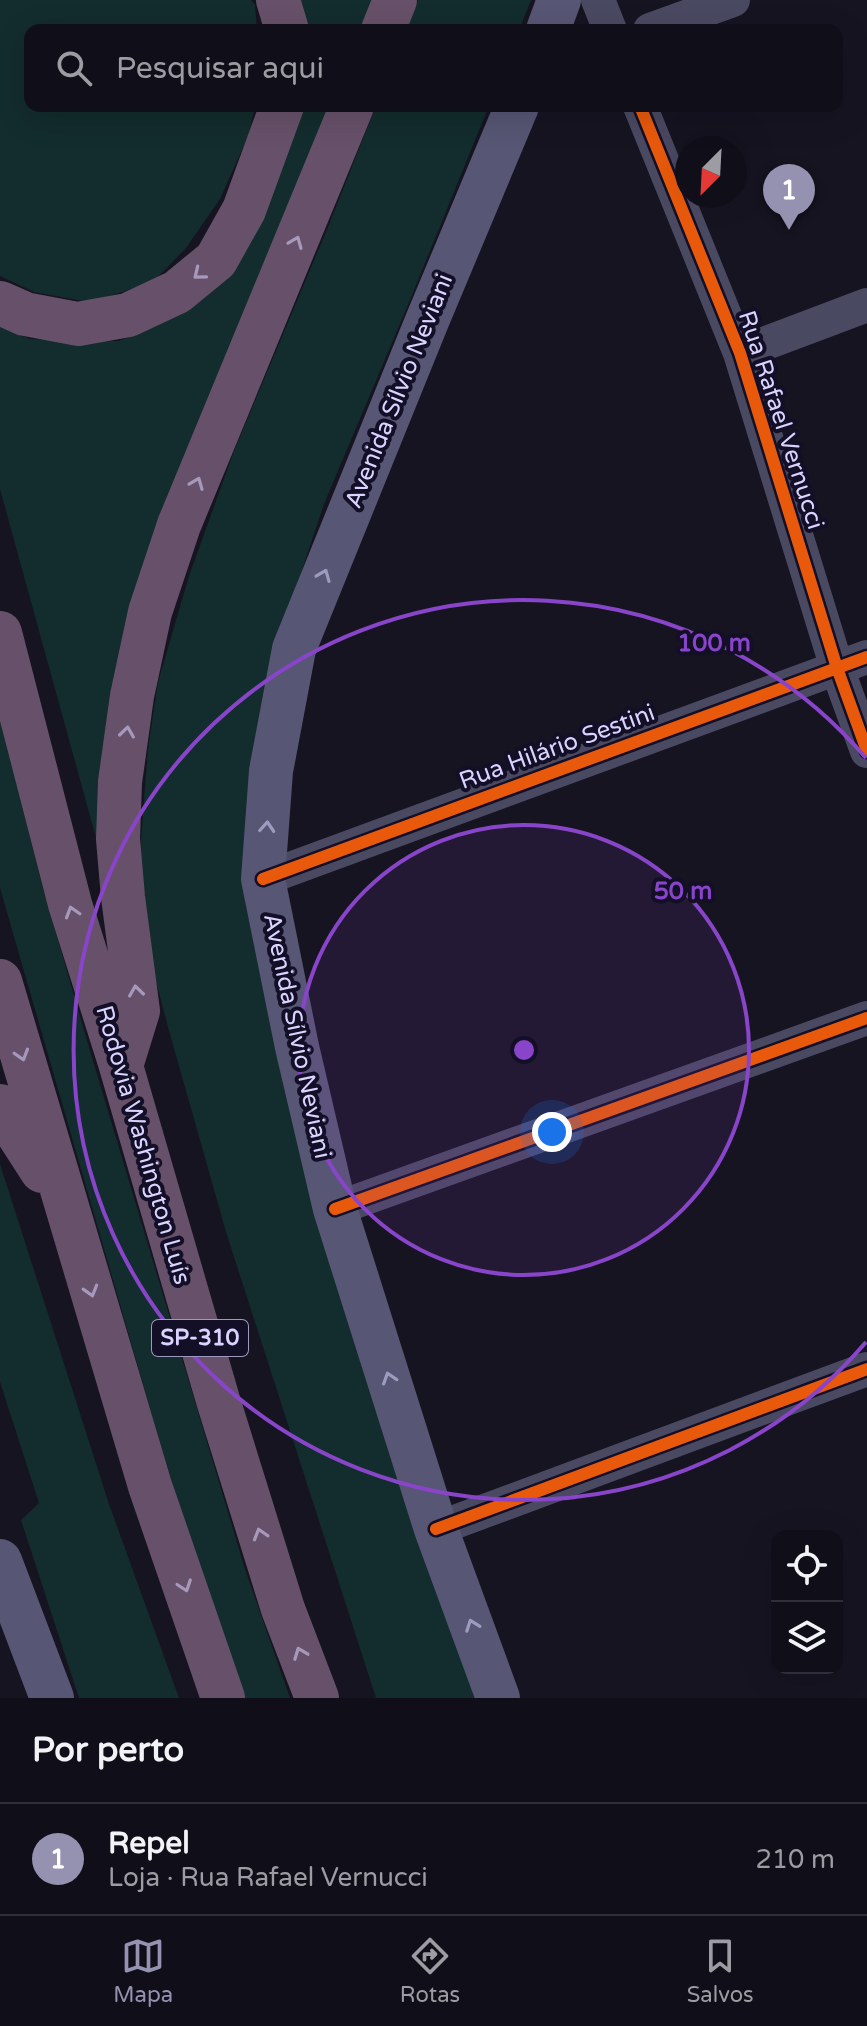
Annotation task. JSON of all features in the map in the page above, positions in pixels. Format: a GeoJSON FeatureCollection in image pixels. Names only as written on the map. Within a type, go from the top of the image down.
{"type":"FeatureCollection","features":[{"type":"Feature","properties":{"kind":"highway"},"geometry":{"type":"LineString","coordinates":[[278,0],[285,24]]}},
{"type":"Feature","properties":{"kind":"highway"},"geometry":{"type":"LineString","coordinates":[[385,24],[395,0]]}},
{"type":"Feature","properties":{"kind":"highway"},"geometry":{"type":"LineString","coordinates":[[0,303],[25,314],[78,324],[128,315],[177,292],[216,260],[244,210],[280,112]]}},
{"type":"Feature","properties":{"kind":"highway"},"geometry":{"type":"LineString","coordinates":[[121,1066],[138,1011],[118,839],[120,782],[132,696],[150,612],[179,525],[350,112]]}},
{"type":"Feature","properties":{"kind":"highway","name":"Rodovia Washington Luís"},"geometry":{"type":"LineString","coordinates":[[0,633],[70,904],[121,1066],[236,1460],[283,1609],[317,1698]]}},
{"type":"Feature","properties":{"kind":"highway"},"geometry":{"type":"LineString","coordinates":[[0,981],[150,1486],[223,1698]]}},
{"type":"Feature","properties":{"kind":"highway"},"geometry":{"type":"LineString","coordinates":[[0,1106],[70,1216]]}},
{"type":"Feature","properties":{"kind":"main road"},"geometry":{"type":"LineString","coordinates":[[550,24],[559,0]]}},
{"type":"Feature","properties":{"kind":"main road","name":"Avenida Sílvio Neviani"},"geometry":{"type":"LineString","coordinates":[[498,1698],[436,1529],[335,1209],[297,1047],[263,879],[271,771],[294,649],[514,112]]}},
{"type":"Feature","properties":{"kind":"main road"},"geometry":{"type":"LineString","coordinates":[[0,1561],[52,1698]]}},
{"type":"Feature","properties":{"kind":"street"},"geometry":{"type":"LineString","coordinates":[[598,0],[608,24]]}},
{"type":"Feature","properties":{"kind":"street"},"geometry":{"type":"LineString","coordinates":[[667,24],[733,0]]}},
{"type":"Feature","properties":{"kind":"street","name":"Rua Rafael Vernucci"},"geometry":{"type":"LineString","coordinates":[[642,112],[740,353],[852,662],[867,751]]}},
{"type":"Feature","properties":{"kind":"street"},"geometry":{"type":"LineString","coordinates":[[740,353],[867,305]]}},
{"type":"Feature","properties":{"kind":"street","name":"Rua Hilário Sestini"},"geometry":{"type":"LineString","coordinates":[[263,879],[852,662]]}},
{"type":"Feature","properties":{"kind":"street"},"geometry":{"type":"LineString","coordinates":[[335,1209],[867,1018]]}},
{"type":"Feature","properties":{"kind":"street"},"geometry":{"type":"LineString","coordinates":[[436,1529],[867,1369]]}},
{"type":"Feature","properties":{"kind":"green space"},"geometry":{"type":"Polygon","coordinates":[[[0,0],[251,0],[255,5],[257,24],[24,24],[24,112],[254,112],[249,134],[220,199],[186,248],[152,283],[89,302],[34,292],[0,276],[0,0]]]}},
{"type":"Feature","properties":{"kind":"green space"},"geometry":{"type":"Polygon","coordinates":[[[291,0],[375,0],[366,24],[298,24],[291,0]]]}},
{"type":"Feature","properties":{"kind":"green space"},"geometry":{"type":"Polygon","coordinates":[[[418,0],[531,0],[521,24],[408,24],[418,0]]]}},
{"type":"Feature","properties":{"kind":"green space"},"geometry":{"type":"Polygon","coordinates":[[[296,112],[331,112],[98,845],[0,489],[0,327],[30,339],[119,341],[178,315],[296,112]]]}},
{"type":"Feature","properties":{"kind":"green space"},"geometry":{"type":"Polygon","coordinates":[[[374,112],[487,112],[324,504],[276,648],[249,876],[481,1698],[376,1698],[226,1232],[145,940],[140,853],[148,749],[158,682],[189,576],[234,451],[374,112]]]}},
{"type":"Feature","properties":{"kind":"green space"},"geometry":{"type":"Polygon","coordinates":[[[0,719],[42,885],[91,1054],[245,1569],[290,1698],[245,1698],[164,1457],[0,888],[0,719]]]}},
{"type":"Feature","properties":{"kind":"green space"},"geometry":{"type":"Polygon","coordinates":[[[0,1164],[109,1504],[179,1698],[79,1698],[21,1520],[39,1503],[0,1382],[0,1164]]]}},
{"type":"Feature","properties":{"kind":"cycle path"},"geometry":{"type":"LineString","coordinates":[[642,112],[740,353],[837,668],[867,751]]}},
{"type":"Feature","properties":{"kind":"cycle path"},"geometry":{"type":"LineString","coordinates":[[263,879],[867,657]]}},
{"type":"Feature","properties":{"kind":"cycle path"},"geometry":{"type":"LineString","coordinates":[[335,1209],[867,1018]]}},
{"type":"Feature","properties":{"kind":"cycle path"},"geometry":{"type":"LineString","coordinates":[[436,1529],[867,1369]]}},
{"type":"Feature","properties":{"kind":"place","name":"Repel"},"geometry":{"type":"Point","coordinates":[789,230]}}]}
